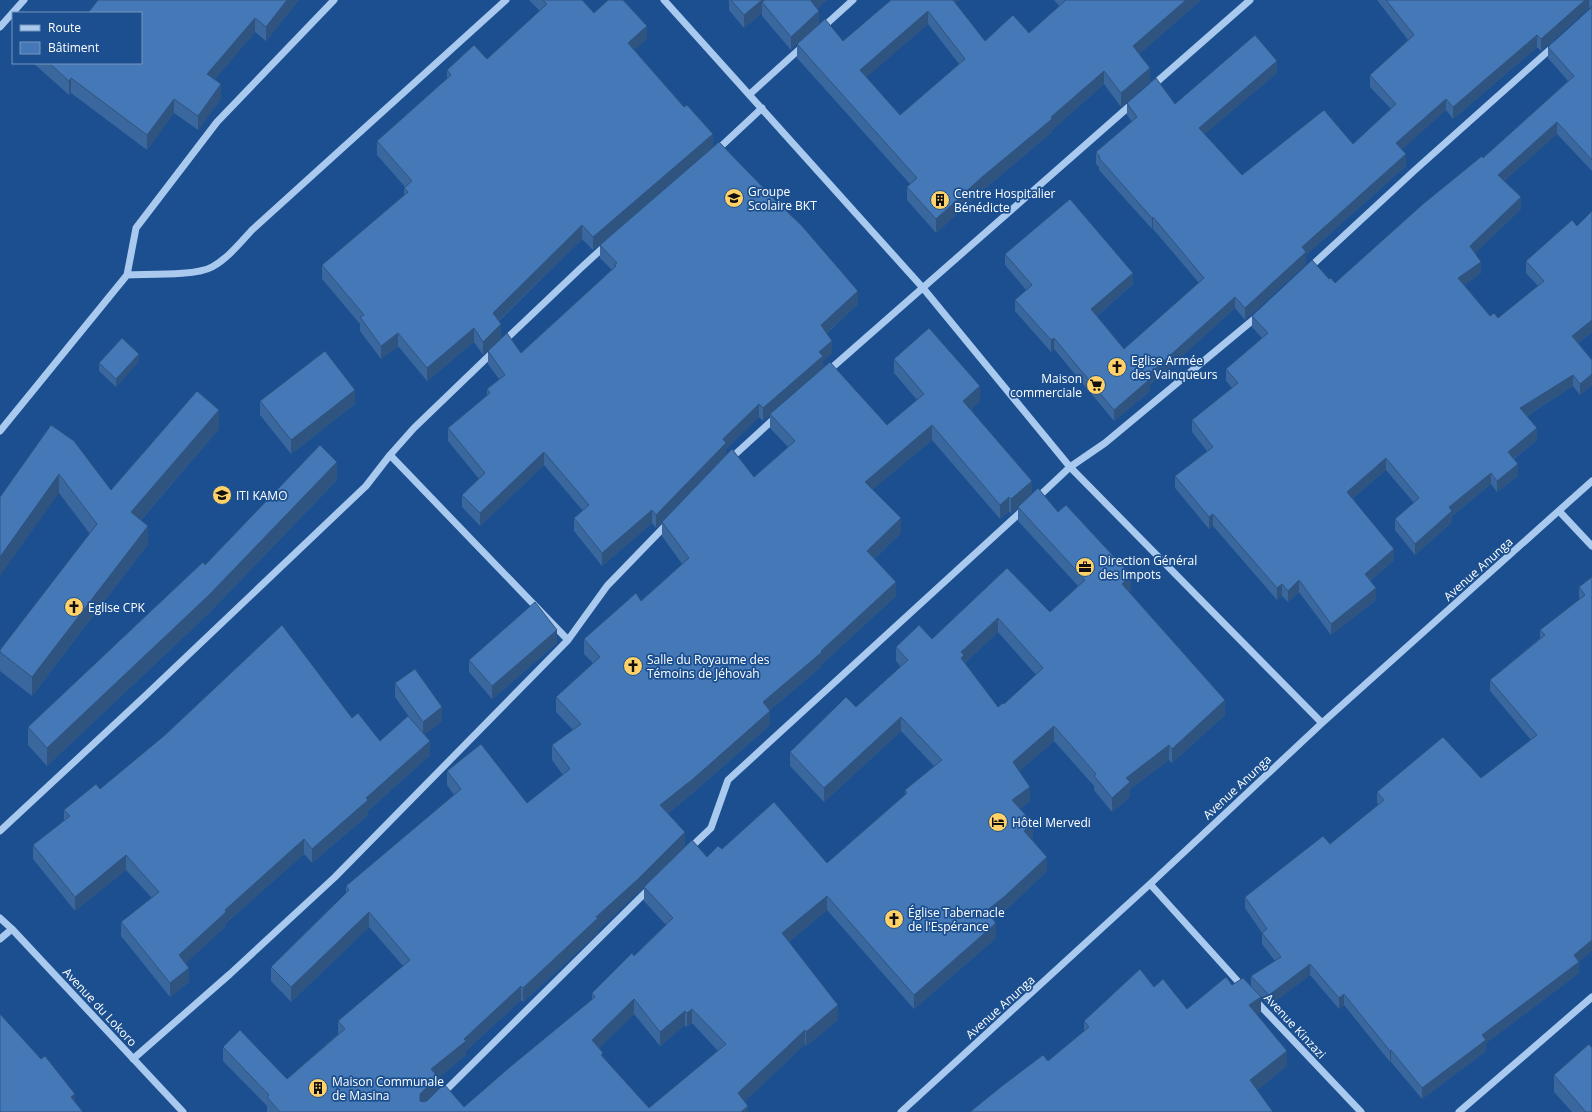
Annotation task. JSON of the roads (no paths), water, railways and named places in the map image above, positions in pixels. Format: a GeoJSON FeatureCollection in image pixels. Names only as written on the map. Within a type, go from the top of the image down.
{"type":"FeatureCollection","features":[{"type":"Feature","properties":{"kind":"street"},"geometry":{"type":"LineString","coordinates":[[13,12],[24,0]]}},
{"type":"Feature","properties":{"kind":"street"},"geometry":{"type":"LineString","coordinates":[[0,431],[127,275],[136,228],[217,122],[334,0]]}},
{"type":"Feature","properties":{"kind":"street"},"geometry":{"type":"LineString","coordinates":[[127,275],[200,272],[212,267],[225,257],[252,230],[506,0]]}},
{"type":"Feature","properties":{"kind":"street"},"geometry":{"type":"LineString","coordinates":[[664,0],[923,288],[1070,467],[1322,723]]}},
{"type":"Feature","properties":{"kind":"street"},"geometry":{"type":"LineString","coordinates":[[818,31],[853,0]]}},
{"type":"Feature","properties":{"kind":"street"},"geometry":{"type":"LineString","coordinates":[[1143,94],[1250,0]]}},
{"type":"Feature","properties":{"kind":"street"},"geometry":{"type":"LineString","coordinates":[[0,27],[12,14]]}},
{"type":"Feature","properties":{"kind":"street"},"geometry":{"type":"LineString","coordinates":[[1305,272],[1415,170],[1563,38]]}},
{"type":"Feature","properties":{"kind":"street"},"geometry":{"type":"LineString","coordinates":[[750,94],[807,42]]}},
{"type":"Feature","properties":{"kind":"street"},"geometry":{"type":"LineString","coordinates":[[822,376],[1137,99]]}},
{"type":"Feature","properties":{"kind":"street"},"geometry":{"type":"LineString","coordinates":[[711,155],[762,108]]}},
{"type":"Feature","properties":{"kind":"street"},"geometry":{"type":"LineString","coordinates":[[0,831],[145,696],[366,486],[414,428],[583,266],[613,240]]}},
{"type":"Feature","properties":{"kind":"street"},"geometry":{"type":"LineString","coordinates":[[683,856],[711,828],[728,780],[778,733],[1070,467],[1105,443],[1265,309]]}},
{"type":"Feature","properties":{"kind":"street"},"geometry":{"type":"LineString","coordinates":[[723,466],[740,448],[781,412]]}},
{"type":"Feature","properties":{"kind":"street"},"geometry":{"type":"LineString","coordinates":[[390,456],[568,640]]}},
{"type":"Feature","properties":{"kind":"street","name":"Avenue Anunga"},"geometry":{"type":"LineString","coordinates":[[901,1112],[1150,884],[1322,723],[1592,481]]}},
{"type":"Feature","properties":{"kind":"street"},"geometry":{"type":"LineString","coordinates":[[1559,511],[1592,546]]}},
{"type":"Feature","properties":{"kind":"street"},"geometry":{"type":"LineString","coordinates":[[133,1058],[230,974],[335,877],[568,640],[607,586],[674,517]]}},
{"type":"Feature","properties":{"kind":"street"},"geometry":{"type":"LineString","coordinates":[[435,1101],[655,883]]}},
{"type":"Feature","properties":{"kind":"street","name":"Avenue Kinzazi"},"geometry":{"type":"LineString","coordinates":[[1150,884],[1214,956],[1361,1112]]}},
{"type":"Feature","properties":{"kind":"street","name":"Avenue du Lokoro"},"geometry":{"type":"LineString","coordinates":[[0,918],[12,929],[182,1112]]}},
{"type":"Feature","properties":{"kind":"street"},"geometry":{"type":"LineString","coordinates":[[0,939],[12,929]]}},
{"type":"Feature","properties":{"kind":"street"},"geometry":{"type":"LineString","coordinates":[[1459,1112],[1592,997]]}},
{"type":"Feature","properties":{"kind":"place","name":"Groupe Scolaire BKT"},"geometry":{"type":"Point","coordinates":[734,198]}},
{"type":"Feature","properties":{"kind":"place","name":"Centre Hospitalier Bénédicte"},"geometry":{"type":"Point","coordinates":[940,200]}},
{"type":"Feature","properties":{"kind":"place","name":"Eglise Armée des Vainqueurs"},"geometry":{"type":"Point","coordinates":[1117,367]}},
{"type":"Feature","properties":{"kind":"place","name":"Maison commerciale"},"geometry":{"type":"Point","coordinates":[1096,385]}},
{"type":"Feature","properties":{"kind":"place","name":"ITI KAMO"},"geometry":{"type":"Point","coordinates":[222,495]}},
{"type":"Feature","properties":{"kind":"place","name":"Direction Général des Impots"},"geometry":{"type":"Point","coordinates":[1085,567]}},
{"type":"Feature","properties":{"kind":"place","name":"Eglise CPK"},"geometry":{"type":"Point","coordinates":[74,607]}},
{"type":"Feature","properties":{"kind":"place","name":"Salle du Royaume des Témoins de Jéhovah"},"geometry":{"type":"Point","coordinates":[633,666]}},
{"type":"Feature","properties":{"kind":"place","name":"Hôtel Mervedi"},"geometry":{"type":"Point","coordinates":[998,822]}},
{"type":"Feature","properties":{"kind":"place","name":"Église Tabernacle de l'Espérance"},"geometry":{"type":"Point","coordinates":[894,919]}},
{"type":"Feature","properties":{"kind":"place","name":"Maison Communale de Masina"},"geometry":{"type":"Point","coordinates":[318,1088]}}]}
